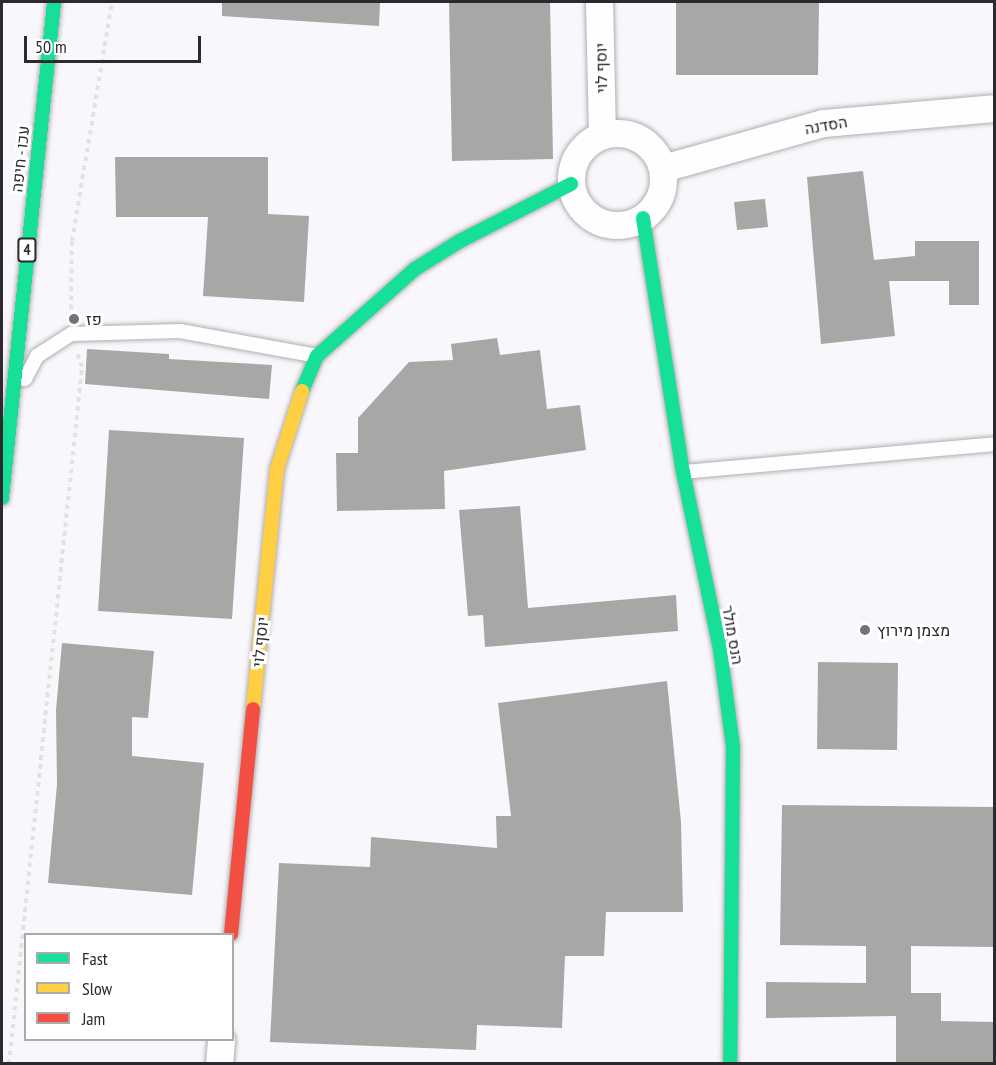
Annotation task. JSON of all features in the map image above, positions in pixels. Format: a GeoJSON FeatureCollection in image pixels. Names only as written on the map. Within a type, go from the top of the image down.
{"type":"FeatureCollection","features":[{"type":"Feature","properties":{"kind":"main road","name":"עכו - חיפה"},"geometry":{"type":"LineString","coordinates":[[2,498],[54,2]]}},
{"type":"Feature","properties":{"kind":"main road"},"geometry":{"type":"LineString","coordinates":[[317,356],[415,269],[460,241],[571,184]]}},
{"type":"Feature","properties":{"kind":"main road","name":"הנס מולר"},"geometry":{"type":"LineString","coordinates":[[643,219],[683,472],[720,650],[733,747],[730,1064]]}},
{"type":"Feature","properties":{"kind":"main road","name":"יוסף לוי"},"geometry":{"type":"LineString","coordinates":[[231,933],[277,469],[297,403],[317,356]]}},
{"type":"Feature","properties":{"kind":"street","name":"יוסף לוי"},"geometry":{"type":"LineString","coordinates":[[599,2],[602,135]]}},
{"type":"Feature","properties":{"kind":"street","name":"הסדנה"},"geometry":{"type":"LineString","coordinates":[[663,168],[823,123],[994,108]]}},
{"type":"Feature","properties":{"kind":"street"},"geometry":{"type":"LineString","coordinates":[[619,132],[645,141],[656,153],[663,168],[662,193],[643,219],[628,225],[598,222],[575,199],[571,184],[577,155],[602,135],[619,132]]}},
{"type":"Feature","properties":{"kind":"street"},"geometry":{"type":"LineString","coordinates":[[219,1064],[221,1041]]}},
{"type":"Feature","properties":{"kind":"lane"},"geometry":{"type":"LineString","coordinates":[[11,405],[37,356],[71,334],[180,331],[317,356]]}},
{"type":"Feature","properties":{"kind":"lane"},"geometry":{"type":"LineString","coordinates":[[683,472],[994,444]]}},
{"type":"Feature","properties":{"kind":"path"},"geometry":{"type":"LineString","coordinates":[[9,1064],[82,367],[71,334],[72,241],[112,2]]}},
{"type":"Feature","properties":{"kind":"building"},"geometry":{"type":"Polygon","coordinates":[[[222,2],[380,2],[379,26],[222,16],[222,2]]]}},
{"type":"Feature","properties":{"kind":"building"},"geometry":{"type":"Polygon","coordinates":[[[449,2],[550,2],[553,159],[452,161],[449,2]]]}},
{"type":"Feature","properties":{"kind":"building"},"geometry":{"type":"Polygon","coordinates":[[[676,2],[819,2],[818,75],[676,75],[676,2]]]}},
{"type":"Feature","properties":{"kind":"building"},"geometry":{"type":"Polygon","coordinates":[[[115,157],[268,157],[268,214],[309,216],[304,302],[203,296],[208,217],[116,217],[115,157]]]}},
{"type":"Feature","properties":{"kind":"building"},"geometry":{"type":"Polygon","coordinates":[[[863,171],[874,260],[915,256],[915,241],[979,241],[979,305],[949,305],[949,281],[889,281],[895,336],[821,344],[807,177],[863,171]]]}},
{"type":"Feature","properties":{"kind":"building"},"geometry":{"type":"Polygon","coordinates":[[[765,199],[768,227],[737,230],[734,202],[765,199]]]}},
{"type":"Feature","properties":{"kind":"building"},"geometry":{"type":"Polygon","coordinates":[[[497,338],[500,355],[540,350],[547,409],[580,405],[586,450],[444,471],[445,509],[337,511],[336,453],[358,453],[358,418],[409,362],[453,360],[451,344],[497,338]]]}},
{"type":"Feature","properties":{"kind":"building"},"geometry":{"type":"Polygon","coordinates":[[[87,349],[169,354],[169,359],[272,365],[269,399],[85,384],[87,349]]]}},
{"type":"Feature","properties":{"kind":"building"},"geometry":{"type":"Polygon","coordinates":[[[109,430],[244,438],[232,619],[98,611],[109,430]]]}},
{"type":"Feature","properties":{"kind":"building"},"geometry":{"type":"Polygon","coordinates":[[[520,506],[528,608],[676,595],[678,631],[485,647],[483,615],[468,616],[459,510],[520,506]]]}},
{"type":"Feature","properties":{"kind":"building"},"geometry":{"type":"Polygon","coordinates":[[[62,643],[154,651],[148,718],[132,717],[132,756],[204,763],[192,895],[48,883],[57,784],[56,710],[62,643]]]}},
{"type":"Feature","properties":{"kind":"building"},"geometry":{"type":"Polygon","coordinates":[[[818,662],[898,663],[897,750],[817,749],[818,662]]]}},
{"type":"Feature","properties":{"kind":"building"},"geometry":{"type":"Polygon","coordinates":[[[667,681],[681,822],[683,912],[606,912],[604,956],[565,956],[562,1028],[477,1025],[476,1050],[270,1042],[279,863],[370,867],[371,837],[497,848],[496,816],[511,816],[498,703],[667,681]]]}},
{"type":"Feature","properties":{"kind":"building"},"geometry":{"type":"Polygon","coordinates":[[[782,805],[994,807],[994,947],[911,946],[911,993],[941,993],[941,1021],[994,1022],[994,1064],[896,1064],[896,1016],[766,1018],[766,982],[866,983],[866,946],[780,945],[782,805]]]}},
{"type":"Feature","properties":{"kind":"traffic: fast"},"geometry":{"type":"LineString","coordinates":[[2,498],[54,2]]}},
{"type":"Feature","properties":{"kind":"traffic: fast"},"geometry":{"type":"LineString","coordinates":[[302,391],[317,356],[415,269],[460,241],[571,184]]}},
{"type":"Feature","properties":{"kind":"traffic: fast"},"geometry":{"type":"LineString","coordinates":[[643,218],[683,472],[720,649],[733,747],[730,1064]]}},
{"type":"Feature","properties":{"kind":"traffic: slow"},"geometry":{"type":"LineString","coordinates":[[253,709],[277,469],[302,391]]}},
{"type":"Feature","properties":{"kind":"traffic: jam"},"geometry":{"type":"LineString","coordinates":[[231,933],[253,709]]}},
{"type":"Feature","properties":{"kind":"place","name":"פז"},"geometry":{"type":"Point","coordinates":[74,319]}},
{"type":"Feature","properties":{"kind":"place","name":"מצמן מירוץ"},"geometry":{"type":"Point","coordinates":[865,630]}}]}
